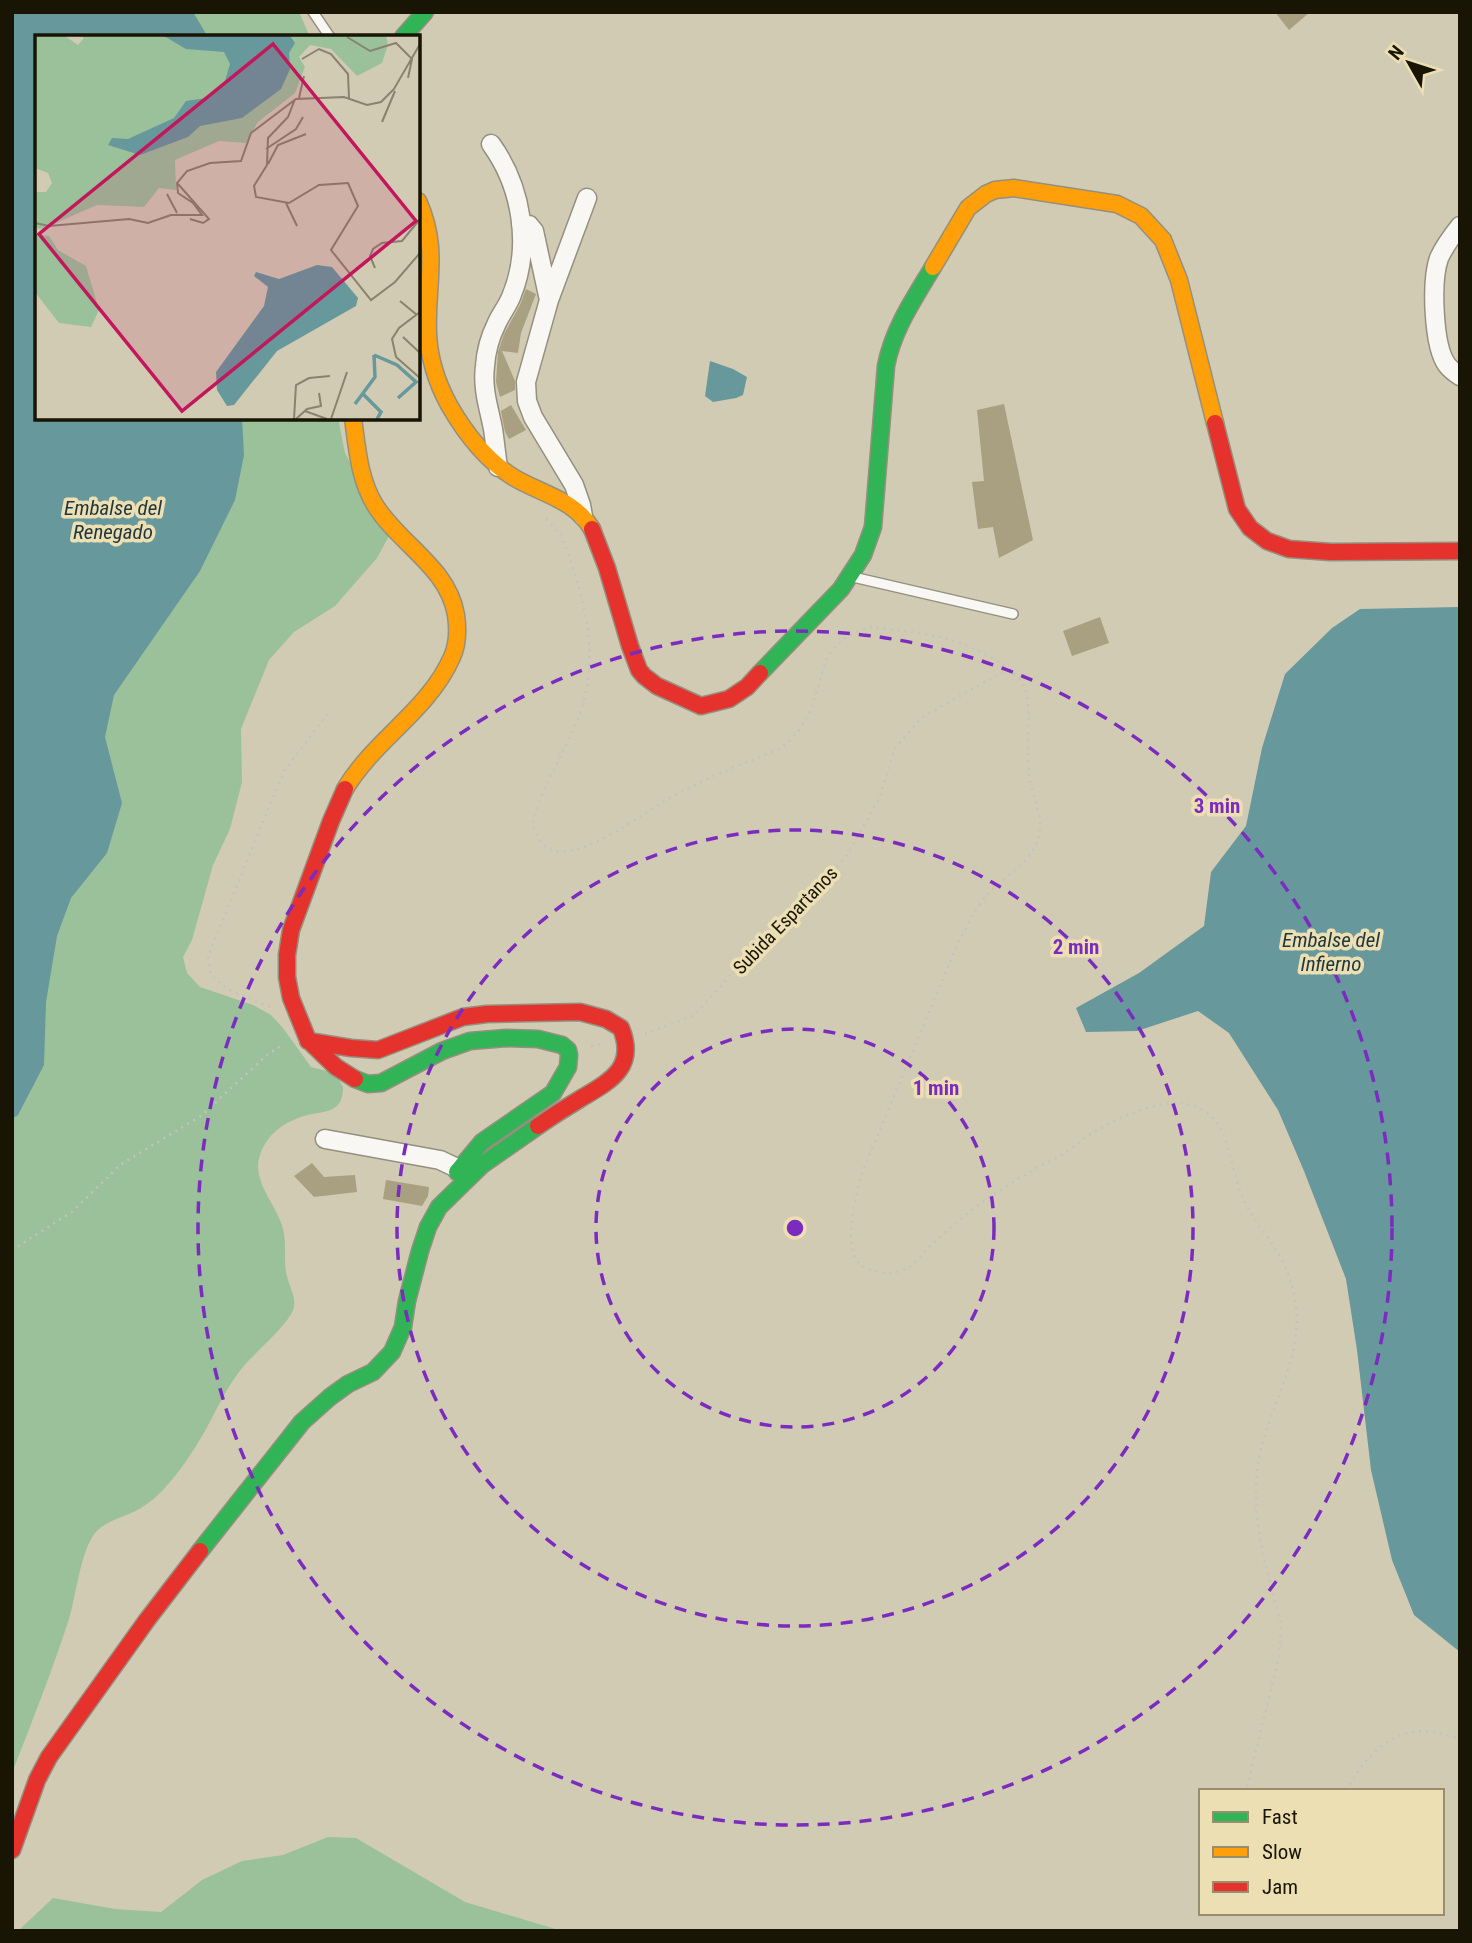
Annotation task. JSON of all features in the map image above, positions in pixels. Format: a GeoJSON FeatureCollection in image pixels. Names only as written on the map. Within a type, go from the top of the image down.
{"type":"FeatureCollection","features":[{"type":"Feature","properties":{"kind":"street"},"geometry":{"type":"LineString","coordinates":[[404,35],[425,12]]}},
{"type":"Feature","properties":{"kind":"street"},"geometry":{"type":"LineString","coordinates":[[491,144],[511,178],[521,225],[521,258],[516,285],[496,323],[485,365],[485,395],[498,467]]}},
{"type":"Feature","properties":{"kind":"street"},"geometry":{"type":"LineString","coordinates":[[420,205],[427,220],[433,247],[428,331],[436,375],[446,398],[482,452],[498,467],[522,483],[564,501],[583,516],[596,536],[639,670],[657,687],[701,706],[729,699],[747,687],[852,577],[866,552],[873,527],[886,366],[893,339],[968,208],[995,190],[1014,188],[1117,204],[1141,216],[1163,240],[1179,280],[1237,509],[1253,532],[1286,549],[1336,553],[1460,551]]}},
{"type":"Feature","properties":{"kind":"street"},"geometry":{"type":"LineString","coordinates":[[583,516],[582,505],[574,485],[533,417],[527,401],[528,373],[549,300],[587,198]]}},
{"type":"Feature","properties":{"kind":"street"},"geometry":{"type":"LineString","coordinates":[[521,225],[529,225],[534,230],[549,300]]}},
{"type":"Feature","properties":{"kind":"street"},"geometry":{"type":"LineString","coordinates":[[1460,226],[1439,259],[1435,295],[1437,328],[1443,358],[1460,376]]}},
{"type":"Feature","properties":{"kind":"street"},"geometry":{"type":"LineString","coordinates":[[12,1850],[37,1780],[49,1757],[146,1620],[302,1422],[348,1384],[373,1372],[392,1352],[403,1327],[407,1301],[428,1227],[459,1169],[482,1142],[553,1093],[564,1077],[569,1052],[562,1044],[521,1038],[472,1041],[451,1048],[380,1084],[362,1082],[344,1074],[308,1041],[289,1000],[286,967],[291,930],[342,794],[359,767],[446,672],[458,638],[457,614],[448,590],[384,517],[369,493],[360,469],[353,420]]}},
{"type":"Feature","properties":{"kind":"street"},"geometry":{"type":"LineString","coordinates":[[308,1041],[378,1050],[463,1017],[487,1014],[580,1012],[606,1019],[621,1028],[625,1038],[626,1059],[611,1082],[555,1114],[482,1165],[439,1207]]}},
{"type":"Feature","properties":{"kind":"street"},"geometry":{"type":"LineString","coordinates":[[325,1139],[440,1160],[459,1169]]}},
{"type":"Feature","properties":{"kind":"lane"},"geometry":{"type":"LineString","coordinates":[[313,12],[329,35]]}},
{"type":"Feature","properties":{"kind":"lane"},"geometry":{"type":"LineString","coordinates":[[852,577],[1013,614]]}},
{"type":"Feature","properties":{"kind":"path"},"geometry":{"type":"LineString","coordinates":[[543,516],[557,531],[571,561],[583,602],[590,642],[589,673],[580,713],[534,816],[534,833],[551,851],[568,850],[597,842],[694,785],[779,749],[789,742],[805,723],[826,660],[842,640],[861,630],[871,627],[940,637],[973,649],[1008,669],[1020,680],[1026,692],[1029,775],[1040,817],[1039,837],[1032,853],[990,891],[976,909],[959,941],[862,1173],[853,1209],[852,1250],[860,1264],[879,1272],[909,1268],[957,1222],[1009,1184],[1058,1157],[1101,1128],[1137,1111],[1173,1103],[1188,1104],[1205,1112],[1220,1128],[1243,1199],[1259,1227],[1273,1244],[1290,1276],[1297,1322],[1293,1352],[1261,1452],[1257,1474],[1258,1533],[1281,1624],[1281,1634],[1279,1657],[1246,1789]]}},
{"type":"Feature","properties":{"kind":"path","name":"Subida Espartanos"},"geometry":{"type":"LineString","coordinates":[[569,1052],[649,1033],[695,1015],[752,951],[786,924],[847,855],[879,799],[895,748],[922,718],[1008,669]]}},
{"type":"Feature","properties":{"kind":"path"},"geometry":{"type":"LineString","coordinates":[[289,1000],[273,1007],[227,989],[211,975],[208,956],[284,771],[328,713]]}},
{"type":"Feature","properties":{"kind":"path"},"geometry":{"type":"LineString","coordinates":[[12,1250],[72,1212],[120,1165],[201,1116],[268,1054],[290,1040],[308,1041]]}},
{"type":"Feature","properties":{"kind":"path"},"geometry":{"type":"LineString","coordinates":[[1348,1789],[1353,1777],[1370,1756],[1394,1740],[1422,1731],[1460,1740]]}},
{"type":"Feature","properties":{"kind":"green space"},"geometry":{"type":"Polygon","coordinates":[[[12,12],[299,12],[309,35],[35,35],[35,420],[338,420],[345,453],[389,536],[377,558],[335,606],[294,632],[269,660],[241,729],[242,782],[230,829],[213,865],[192,940],[183,957],[187,973],[200,987],[253,1005],[271,1015],[311,1067],[335,1073],[343,1087],[341,1101],[334,1108],[295,1119],[280,1127],[268,1139],[260,1155],[258,1165],[262,1184],[283,1229],[286,1270],[294,1307],[279,1329],[237,1374],[196,1447],[168,1484],[141,1508],[111,1521],[100,1529],[90,1541],[82,1562],[72,1609],[12,1773],[12,12]]]}},
{"type":"Feature","properties":{"kind":"green space"},"geometry":{"type":"Polygon","coordinates":[[[328,1837],[356,1838],[465,1902],[562,1931],[18,1931],[53,1898],[115,1909],[161,1912],[202,1880],[242,1861],[283,1855],[328,1837]]]}},
{"type":"Feature","properties":{"kind":"water","name":"Embalse del Renegado"},"geometry":{"type":"Polygon","coordinates":[[[12,12],[193,12],[207,35],[35,35],[35,420],[242,420],[244,455],[235,500],[200,571],[114,695],[105,737],[122,803],[107,853],[71,898],[57,936],[46,1002],[44,1065],[18,1115],[12,1119],[12,12]]]}},
{"type":"Feature","properties":{"kind":"water"},"geometry":{"type":"Polygon","coordinates":[[[710,361],[747,377],[743,395],[713,402],[705,396],[710,361]]]}},
{"type":"Feature","properties":{"kind":"water","name":"Embalse del Infierno"},"geometry":{"type":"Polygon","coordinates":[[[1460,607],[1460,1652],[1414,1615],[1392,1560],[1371,1470],[1346,1279],[1278,1110],[1229,1033],[1198,1011],[1137,1031],[1086,1032],[1076,1008],[1139,973],[1204,926],[1211,872],[1246,826],[1262,748],[1285,674],[1332,628],[1360,609],[1460,607]]]}},
{"type":"Feature","properties":{"kind":"building"},"geometry":{"type":"Polygon","coordinates":[[[1275,12],[1310,12],[1289,30],[1275,12]]]}},
{"type":"Feature","properties":{"kind":"building"},"geometry":{"type":"Polygon","coordinates":[[[526,289],[536,294],[521,333],[518,353],[502,351],[515,381],[515,390],[500,397],[496,382],[498,352],[526,289]]]}},
{"type":"Feature","properties":{"kind":"building"},"geometry":{"type":"Polygon","coordinates":[[[1004,404],[1033,540],[999,558],[993,527],[978,529],[972,482],[984,481],[977,410],[1004,404]]]}},
{"type":"Feature","properties":{"kind":"building"},"geometry":{"type":"Polygon","coordinates":[[[511,405],[526,430],[509,439],[501,411],[511,405]]]}},
{"type":"Feature","properties":{"kind":"building"},"geometry":{"type":"Polygon","coordinates":[[[1100,617],[1109,643],[1072,656],[1063,631],[1100,617]]]}},
{"type":"Feature","properties":{"kind":"building"},"geometry":{"type":"Polygon","coordinates":[[[312,1163],[324,1177],[355,1175],[357,1192],[314,1197],[294,1176],[312,1163]]]}},
{"type":"Feature","properties":{"kind":"building"},"geometry":{"type":"Polygon","coordinates":[[[386,1180],[429,1187],[428,1196],[422,1206],[383,1199],[386,1180]]]}},
{"type":"Feature","properties":{"kind":"traffic: fast"},"geometry":{"type":"LineString","coordinates":[[405,35],[425,12]]}},
{"type":"Feature","properties":{"kind":"traffic: fast"},"geometry":{"type":"LineString","coordinates":[[760,673],[841,589],[863,555],[873,527],[889,352],[905,315],[933,267]]}},
{"type":"Feature","properties":{"kind":"traffic: fast"},"geometry":{"type":"LineString","coordinates":[[355,1079],[368,1084],[381,1083],[442,1051],[470,1041],[538,1039],[562,1045],[568,1050],[568,1067],[553,1093],[482,1142],[457,1172]]}},
{"type":"Feature","properties":{"kind":"traffic: fast"},"geometry":{"type":"LineString","coordinates":[[200,1551],[302,1422],[348,1384],[373,1372],[392,1352],[403,1327],[420,1251],[428,1227],[439,1207],[482,1165],[538,1126]]}},
{"type":"Feature","properties":{"kind":"traffic: slow"},"geometry":{"type":"LineString","coordinates":[[933,267],[968,208],[995,190],[1014,188],[1117,204],[1141,216],[1163,240],[1179,280],[1215,423]]}},
{"type":"Feature","properties":{"kind":"traffic: slow"},"geometry":{"type":"LineString","coordinates":[[420,206],[429,235],[430,352],[437,379],[449,405],[469,436],[494,463],[513,477],[566,504],[585,519],[592,529]]}},
{"type":"Feature","properties":{"kind":"traffic: slow"},"geometry":{"type":"LineString","coordinates":[[345,789],[371,755],[430,693],[454,652],[457,631],[456,615],[443,583],[385,519],[365,485],[353,420]]}},
{"type":"Feature","properties":{"kind":"traffic: jam"},"geometry":{"type":"LineString","coordinates":[[1215,423],[1237,509],[1250,528],[1267,541],[1289,549],[1331,552],[1460,551]]}},
{"type":"Feature","properties":{"kind":"traffic: jam"},"geometry":{"type":"LineString","coordinates":[[592,529],[607,568],[630,646],[644,676],[657,686],[701,706],[729,699],[747,687],[760,673]]}},
{"type":"Feature","properties":{"kind":"traffic: jam"},"geometry":{"type":"LineString","coordinates":[[345,789],[291,930],[287,977],[291,998],[308,1040],[336,1067],[355,1079]]}},
{"type":"Feature","properties":{"kind":"traffic: jam"},"geometry":{"type":"LineString","coordinates":[[308,1041],[378,1050],[463,1017],[487,1014],[580,1012],[606,1019],[621,1028],[626,1053],[618,1072],[538,1126]]}},
{"type":"Feature","properties":{"kind":"traffic: jam"},"geometry":{"type":"LineString","coordinates":[[12,1850],[37,1780],[49,1757],[200,1551]]}}]}
